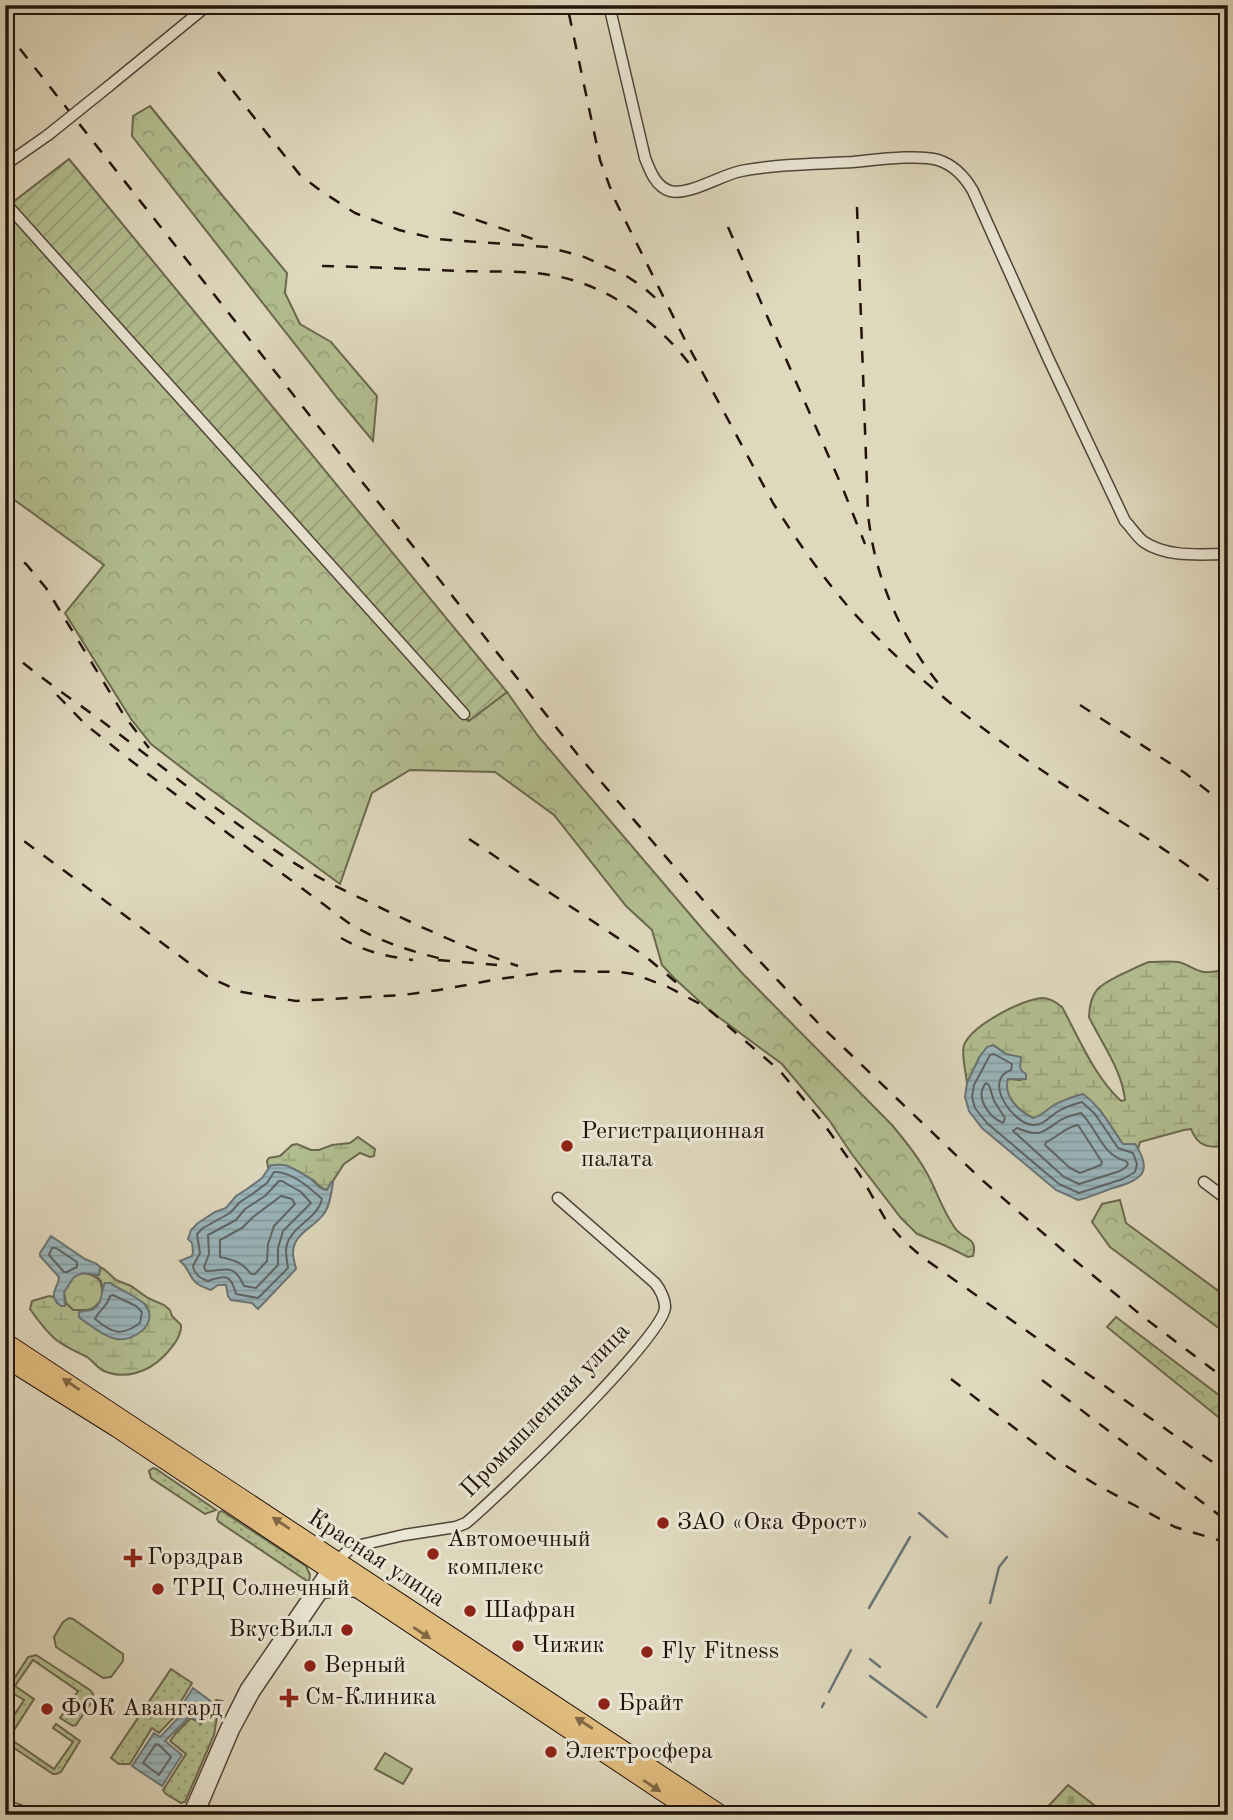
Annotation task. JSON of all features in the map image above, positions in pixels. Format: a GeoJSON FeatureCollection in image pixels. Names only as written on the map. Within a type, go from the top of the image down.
{"type":"FeatureCollection","features":[{"type":"Feature","properties":{"kind":"highway","name":"Красная улица"},"geometry":{"type":"LineString","coordinates":[[5,1341],[333,1569],[723,1815]]}},
{"type":"Feature","properties":{"kind":"highway","name":"Красная улица"},"geometry":{"type":"LineString","coordinates":[[5,1359],[128,1436],[306,1556],[333,1569],[365,1595],[696,1815]]}},
{"type":"Feature","properties":{"kind":"street"},"geometry":{"type":"LineString","coordinates":[[5,166],[48,135],[208,5]]}},
{"type":"Feature","properties":{"kind":"street"},"geometry":{"type":"LineString","coordinates":[[609,5],[645,159],[655,180],[667,190],[688,190],[725,175],[749,170],[880,160],[940,160],[964,176],[1125,521],[1143,541],[1160,549],[1179,554],[1228,554]]}},
{"type":"Feature","properties":{"kind":"street"},"geometry":{"type":"LineString","coordinates":[[5,207],[8,206],[464,714]]}},
{"type":"Feature","properties":{"kind":"street"},"geometry":{"type":"LineString","coordinates":[[1204,1182],[1228,1200]]}},
{"type":"Feature","properties":{"kind":"street","name":"Промышленная улица"},"geometry":{"type":"LineString","coordinates":[[333,1569],[352,1547],[466,1523],[597,1396],[660,1321],[666,1307],[655,1283],[558,1198]]}},
{"type":"Feature","properties":{"kind":"street"},"geometry":{"type":"LineString","coordinates":[[198,1815],[234,1730],[319,1589],[315,1572],[306,1556]]}},
{"type":"Feature","properties":{"kind":"street"},"geometry":{"type":"LineString","coordinates":[[188,1815],[246,1688],[333,1569]]}},
{"type":"Feature","properties":{"kind":"street"},"geometry":{"type":"LineString","coordinates":[[319,1589],[348,1589],[365,1595]]}},
{"type":"Feature","properties":{"kind":"street"},"geometry":{"type":"LineString","coordinates":[[5,1805],[32,1815]]}},
{"type":"Feature","properties":{"kind":"green space"},"geometry":{"type":"Polygon","coordinates":[[[150,106],[287,273],[285,293],[300,324],[331,342],[377,396],[373,441],[132,136],[133,116],[150,106]]]}},
{"type":"Feature","properties":{"kind":"green space"},"geometry":{"type":"Polygon","coordinates":[[[69,159],[507,692],[469,721],[8,206],[69,159]]]}},
{"type":"Feature","properties":{"kind":"green space"},"geometry":{"type":"Polygon","coordinates":[[[5,223],[25,224],[468,721],[507,692],[538,736],[705,932],[908,1144],[930,1179],[955,1228],[974,1245],[973,1256],[968,1257],[917,1234],[901,1218],[829,1120],[782,1064],[709,1010],[674,978],[662,965],[652,930],[626,906],[554,815],[495,772],[410,770],[372,793],[340,884],[151,744],[131,719],[65,613],[104,565],[5,493],[5,223]]]}},
{"type":"Feature","properties":{"kind":"green space"},"geometry":{"type":"Polygon","coordinates":[[[1149,962],[1178,962],[1207,972],[1228,968],[1228,1146],[1205,1145],[1197,1140],[1191,1129],[1140,1142],[1138,1149],[1135,1144],[1123,1144],[1100,1110],[1077,1096],[1053,1106],[1042,1116],[1033,1118],[1017,1107],[1007,1091],[1007,1079],[1021,1080],[1019,1068],[993,1045],[980,1056],[967,1083],[963,1049],[969,1037],[987,1022],[1011,1008],[1034,999],[1045,998],[1062,1007],[1103,1080],[1121,1101],[1125,1100],[1116,1068],[1089,1017],[1091,1000],[1102,985],[1149,962]]]}},
{"type":"Feature","properties":{"kind":"green space"},"geometry":{"type":"Polygon","coordinates":[[[358,1137],[375,1149],[374,1156],[360,1153],[344,1164],[327,1190],[286,1166],[268,1167],[269,1158],[280,1156],[292,1145],[319,1150],[350,1143],[358,1137]]]}},
{"type":"Feature","properties":{"kind":"green space"},"geometry":{"type":"Polygon","coordinates":[[[1120,1200],[1126,1223],[1228,1298],[1228,1335],[1110,1247],[1092,1222],[1102,1204],[1120,1200]]]}},
{"type":"Feature","properties":{"kind":"green space"},"geometry":{"type":"Polygon","coordinates":[[[100,1267],[116,1280],[164,1305],[181,1325],[178,1338],[169,1350],[157,1362],[136,1373],[120,1375],[102,1370],[87,1357],[54,1338],[30,1309],[32,1301],[49,1296],[54,1297],[57,1303],[65,1306],[66,1303],[73,1310],[84,1310],[79,1313],[80,1318],[104,1334],[127,1337],[145,1328],[149,1311],[146,1305],[110,1283],[105,1283],[102,1287],[96,1276],[99,1275],[100,1267]]]}},
{"type":"Feature","properties":{"kind":"green space"},"geometry":{"type":"Polygon","coordinates":[[[83,1273],[99,1280],[102,1298],[90,1309],[73,1310],[66,1303],[64,1292],[74,1276],[83,1273]]]}},
{"type":"Feature","properties":{"kind":"green space"},"geometry":{"type":"Polygon","coordinates":[[[1116,1317],[1228,1402],[1228,1425],[1107,1327],[1116,1317]]]}},
{"type":"Feature","properties":{"kind":"green space"},"geometry":{"type":"Polygon","coordinates":[[[153,1468],[216,1510],[205,1514],[151,1478],[149,1471],[153,1468]]]}},
{"type":"Feature","properties":{"kind":"green space"},"geometry":{"type":"Polygon","coordinates":[[[222,1511],[306,1566],[310,1575],[309,1581],[219,1522],[217,1519],[222,1511]]]}},
{"type":"Feature","properties":{"kind":"green space"},"geometry":{"type":"Polygon","coordinates":[[[69,1618],[123,1654],[123,1661],[111,1677],[103,1678],[56,1647],[54,1637],[63,1622],[69,1618]]]}},
{"type":"Feature","properties":{"kind":"green space"},"geometry":{"type":"Polygon","coordinates":[[[36,1655],[93,1694],[93,1700],[73,1726],[60,1718],[78,1691],[33,1660],[15,1686],[34,1699],[9,1738],[54,1769],[73,1742],[53,1728],[56,1724],[80,1741],[61,1772],[56,1774],[5,1742],[5,1729],[24,1700],[11,1692],[10,1685],[28,1657],[36,1655]]]}},
{"type":"Feature","properties":{"kind":"green space"},"geometry":{"type":"Polygon","coordinates":[[[171,1669],[192,1683],[177,1708],[179,1712],[159,1733],[152,1728],[130,1764],[119,1764],[111,1758],[171,1669]]]}},
{"type":"Feature","properties":{"kind":"green space"},"geometry":{"type":"Polygon","coordinates":[[[216,1700],[222,1701],[214,1714],[217,1717],[214,1735],[185,1802],[181,1803],[163,1790],[186,1754],[170,1741],[191,1718],[201,1724],[216,1700]]]}},
{"type":"Feature","properties":{"kind":"green space"},"geometry":{"type":"Polygon","coordinates":[[[385,1753],[412,1769],[403,1784],[375,1769],[385,1753]]]}},
{"type":"Feature","properties":{"kind":"green space"},"geometry":{"type":"Polygon","coordinates":[[[1068,1785],[1107,1815],[1040,1815],[1068,1785]]]}},
{"type":"Feature","properties":{"kind":"water"},"geometry":{"type":"Polygon","coordinates":[[[993,1045],[1006,1054],[1021,1057],[1020,1068],[1026,1074],[1026,1079],[1008,1079],[1007,1085],[1010,1097],[1017,1107],[1033,1118],[1057,1103],[1083,1094],[1100,1111],[1123,1144],[1135,1144],[1144,1163],[1140,1175],[1128,1183],[1078,1200],[1056,1190],[982,1128],[969,1111],[965,1097],[967,1083],[980,1056],[987,1047],[993,1045]]]}},
{"type":"Feature","properties":{"kind":"water"},"geometry":{"type":"Polygon","coordinates":[[[271,1165],[288,1166],[324,1190],[333,1183],[325,1212],[296,1241],[293,1255],[296,1269],[258,1309],[252,1303],[231,1300],[226,1285],[218,1285],[211,1290],[197,1284],[180,1261],[192,1256],[192,1243],[188,1239],[191,1230],[215,1212],[226,1208],[236,1196],[262,1178],[271,1165]]]}},
{"type":"Feature","properties":{"kind":"water"},"geometry":{"type":"Polygon","coordinates":[[[51,1236],[100,1267],[99,1275],[83,1273],[74,1277],[64,1292],[65,1306],[61,1306],[54,1298],[59,1277],[40,1256],[51,1236]]]}},
{"type":"Feature","properties":{"kind":"water"},"geometry":{"type":"Polygon","coordinates":[[[105,1283],[110,1283],[146,1306],[149,1319],[137,1335],[123,1339],[113,1338],[79,1317],[79,1312],[91,1310],[98,1305],[105,1283]]]}},
{"type":"Feature","properties":{"kind":"water"},"geometry":{"type":"Polygon","coordinates":[[[193,1688],[212,1702],[199,1722],[189,1717],[165,1741],[182,1755],[162,1786],[132,1766],[154,1733],[160,1737],[184,1712],[180,1708],[193,1688]]]}},
{"type":"Feature","properties":{"kind":"waterway"},"geometry":{"type":"LineString","coordinates":[[919,1513],[947,1537]]}},
{"type":"Feature","properties":{"kind":"waterway"},"geometry":{"type":"LineString","coordinates":[[869,1608],[910,1537]]}},
{"type":"Feature","properties":{"kind":"waterway"},"geometry":{"type":"LineString","coordinates":[[990,1603],[999,1567],[1007,1557]]}},
{"type":"Feature","properties":{"kind":"waterway"},"geometry":{"type":"LineString","coordinates":[[937,1707],[981,1623]]}},
{"type":"Feature","properties":{"kind":"waterway"},"geometry":{"type":"LineString","coordinates":[[829,1692],[851,1650]]}},
{"type":"Feature","properties":{"kind":"waterway"},"geometry":{"type":"LineString","coordinates":[[870,1659],[880,1667]]}},
{"type":"Feature","properties":{"kind":"waterway"},"geometry":{"type":"LineString","coordinates":[[870,1676],[926,1717]]}},
{"type":"Feature","properties":{"kind":"waterway"},"geometry":{"type":"LineString","coordinates":[[822,1707],[824,1703]]}},
{"type":"Feature","properties":{"kind":"railway"},"geometry":{"type":"LineString","coordinates":[[569,14],[600,160],[614,198],[685,340],[773,503],[821,572],[872,633],[962,712],[1034,765],[1157,845],[1228,896]]}},
{"type":"Feature","properties":{"kind":"railway"},"geometry":{"type":"LineString","coordinates":[[5,30],[578,755],[715,914],[820,1025],[982,1180],[1142,1316],[1228,1381]]}},
{"type":"Feature","properties":{"kind":"railway"},"geometry":{"type":"LineString","coordinates":[[218,72],[300,175],[355,213],[399,230],[436,239],[547,247],[582,256],[625,275],[660,302]]}},
{"type":"Feature","properties":{"kind":"railway"},"geometry":{"type":"LineString","coordinates":[[857,207],[871,537],[883,583],[902,628],[942,688]]}},
{"type":"Feature","properties":{"kind":"railway"},"geometry":{"type":"LineString","coordinates":[[453,212],[539,241]]}},
{"type":"Feature","properties":{"kind":"railway"},"geometry":{"type":"LineString","coordinates":[[728,227],[865,544]]}},
{"type":"Feature","properties":{"kind":"railway"},"geometry":{"type":"LineString","coordinates":[[322,266],[520,272],[576,281],[614,298],[648,321],[691,366]]}},
{"type":"Feature","properties":{"kind":"railway"},"geometry":{"type":"LineString","coordinates":[[5,548],[26,564],[46,588],[125,717],[149,748]]}},
{"type":"Feature","properties":{"kind":"railway"},"geometry":{"type":"LineString","coordinates":[[5,647],[202,798],[291,861],[335,886],[414,924],[518,966]]}},
{"type":"Feature","properties":{"kind":"railway"},"geometry":{"type":"LineString","coordinates":[[57,695],[86,725],[148,774],[350,924],[397,946],[446,960]]}},
{"type":"Feature","properties":{"kind":"railway"},"geometry":{"type":"LineString","coordinates":[[1080,705],[1185,773],[1228,807]]}},
{"type":"Feature","properties":{"kind":"railway"},"geometry":{"type":"LineString","coordinates":[[5,827],[208,977],[242,992],[296,1001],[403,995],[556,971],[620,972],[634,974],[668,987],[706,1007],[780,1071],[821,1120],[860,1175],[887,1222],[904,1241],[922,1257],[1228,1473]]}},
{"type":"Feature","properties":{"kind":"railway"},"geometry":{"type":"LineString","coordinates":[[469,839],[645,956],[684,989]]}},
{"type":"Feature","properties":{"kind":"railway"},"geometry":{"type":"LineString","coordinates":[[341,938],[376,953],[413,960]]}},
{"type":"Feature","properties":{"kind":"railway"},"geometry":{"type":"LineString","coordinates":[[438,960],[497,965]]}},
{"type":"Feature","properties":{"kind":"railway"},"geometry":{"type":"LineString","coordinates":[[951,1379],[1055,1459],[1095,1484],[1175,1527],[1228,1543]]}},
{"type":"Feature","properties":{"kind":"railway"},"geometry":{"type":"LineString","coordinates":[[1042,1380],[1228,1522]]}},
{"type":"Feature","properties":{"kind":"place","name":"Регистрационная палата"},"geometry":{"type":"Point","coordinates":[567,1146]}},
{"type":"Feature","properties":{"kind":"place","name":"ЗАО «Ока Фрост»"},"geometry":{"type":"Point","coordinates":[663,1523]}},
{"type":"Feature","properties":{"kind":"place","name":"Автомоечный комплекс"},"geometry":{"type":"Point","coordinates":[433,1554]}},
{"type":"Feature","properties":{"kind":"place","name":"Горздрав"},"geometry":{"type":"Point","coordinates":[133,1558]}},
{"type":"Feature","properties":{"kind":"place","name":"ТРЦ Солнечный"},"geometry":{"type":"Point","coordinates":[158,1589]}},
{"type":"Feature","properties":{"kind":"place","name":"Шафран"},"geometry":{"type":"Point","coordinates":[470,1611]}},
{"type":"Feature","properties":{"kind":"place","name":"ВкусВилл"},"geometry":{"type":"Point","coordinates":[347,1630]}},
{"type":"Feature","properties":{"kind":"place","name":"Чижик"},"geometry":{"type":"Point","coordinates":[518,1646]}},
{"type":"Feature","properties":{"kind":"place","name":"Fly Fitness"},"geometry":{"type":"Point","coordinates":[647,1652]}},
{"type":"Feature","properties":{"kind":"place","name":"Верный"},"geometry":{"type":"Point","coordinates":[310,1666]}},
{"type":"Feature","properties":{"kind":"place","name":"См-Клиника"},"geometry":{"type":"Point","coordinates":[289,1698]}},
{"type":"Feature","properties":{"kind":"place","name":"Брайт"},"geometry":{"type":"Point","coordinates":[604,1704]}},
{"type":"Feature","properties":{"kind":"place","name":"ФОК Авангард"},"geometry":{"type":"Point","coordinates":[47,1709]}},
{"type":"Feature","properties":{"kind":"place","name":"Электросфера"},"geometry":{"type":"Point","coordinates":[551,1752]}}]}
